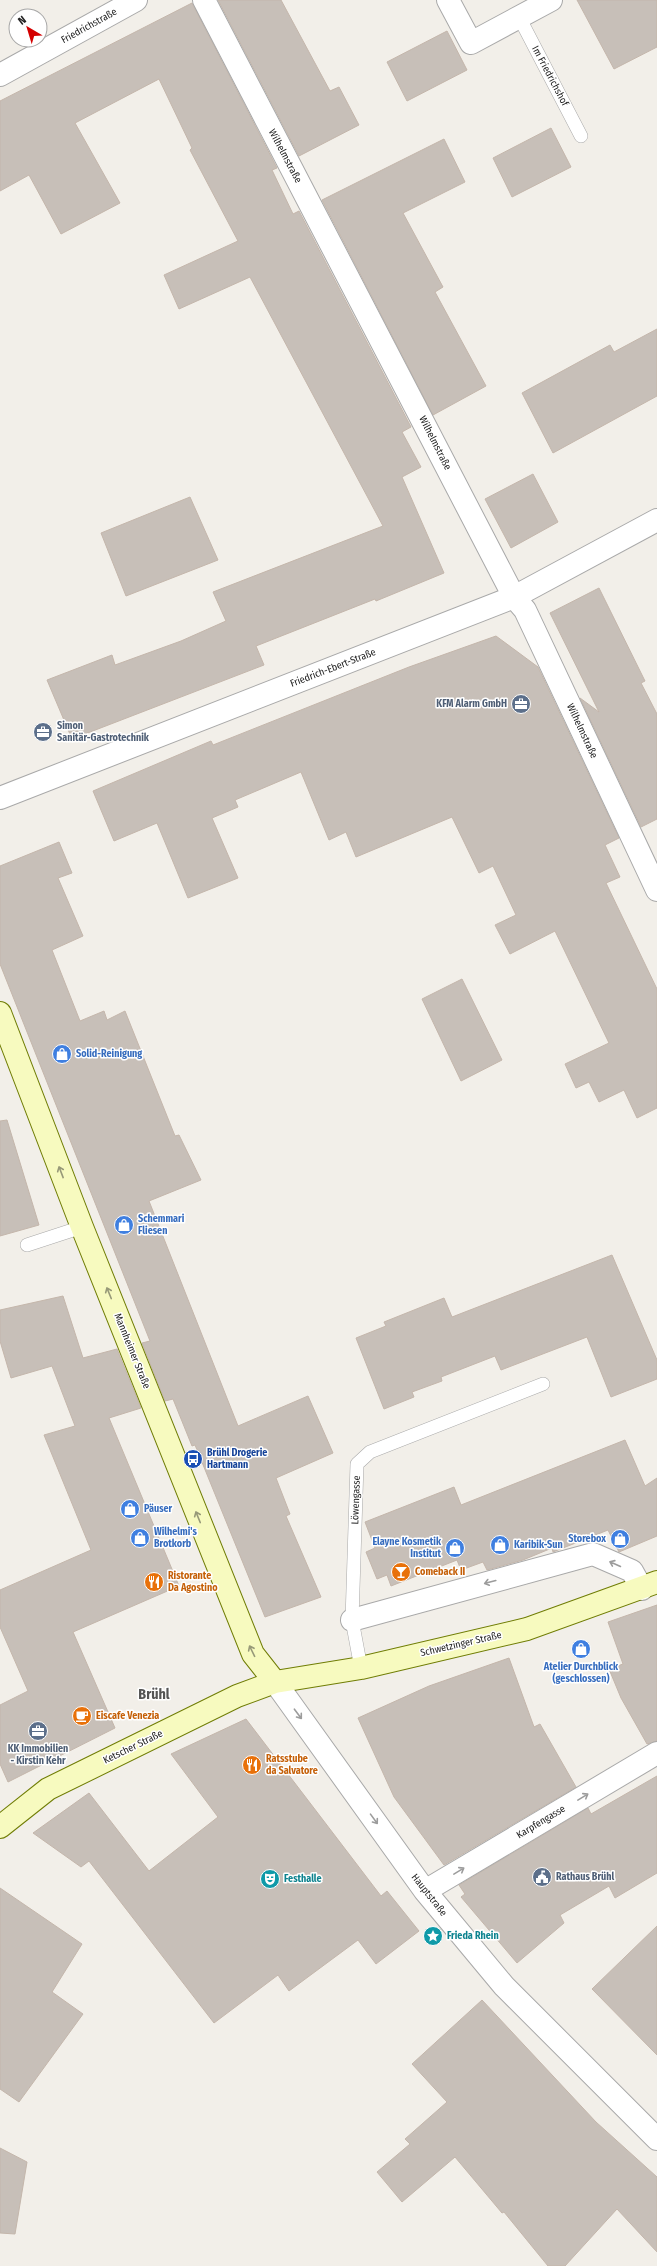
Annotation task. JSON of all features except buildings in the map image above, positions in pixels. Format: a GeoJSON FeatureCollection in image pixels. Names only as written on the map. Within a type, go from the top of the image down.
{"type":"FeatureCollection","features":[{"type":"Feature","properties":{"kind":"main road","name":"Mannheimer Straße"},"geometry":{"type":"LineString","coordinates":[[0,1013],[82,1227],[253,1654],[275,1682]]}},
{"type":"Feature","properties":{"kind":"main road","name":"Schwetzinger Straße"},"geometry":{"type":"LineString","coordinates":[[275,1682],[361,1668],[527,1629],[649,1586]]}},
{"type":"Feature","properties":{"kind":"main road","name":"Ketscher Straße"},"geometry":{"type":"LineString","coordinates":[[0,1827],[48,1789],[237,1696],[275,1682]]}},
{"type":"Feature","properties":{"kind":"street","name":"Friedrichstraße"},"geometry":{"type":"LineString","coordinates":[[0,75],[136,0]]}},
{"type":"Feature","properties":{"kind":"street","name":"Wilhelmstraße"},"geometry":{"type":"LineString","coordinates":[[204,0],[514,597],[525,610],[657,890]]}},
{"type":"Feature","properties":{"kind":"street"},"geometry":{"type":"LineString","coordinates":[[448,0],[471,43],[551,0]]}},
{"type":"Feature","properties":{"kind":"street","name":"Friedrich-Ebert-Straße"},"geometry":{"type":"LineString","coordinates":[[0,798],[514,597],[657,520]]}},
{"type":"Feature","properties":{"kind":"street","name":"Schwetzinger Straße"},"geometry":{"type":"LineString","coordinates":[[352,1620],[593,1554],[632,1572],[649,1586]]}},
{"type":"Feature","properties":{"kind":"street","name":"Hauptstraße"},"geometry":{"type":"LineString","coordinates":[[275,1682],[425,1891],[504,1986],[657,2139]]}},
{"type":"Feature","properties":{"kind":"street","name":"Karpfengasse"},"geometry":{"type":"LineString","coordinates":[[425,1891],[657,1753]]}},
{"type":"Feature","properties":{"kind":"lane","name":"Im Friedrichshof"},"geometry":{"type":"LineString","coordinates":[[519,17],[581,136]]}},
{"type":"Feature","properties":{"kind":"lane"},"geometry":{"type":"LineString","coordinates":[[27,1244],[82,1227]]}},
{"type":"Feature","properties":{"kind":"lane","name":"Löwengasse"},"geometry":{"type":"LineString","coordinates":[[361,1668],[352,1620],[358,1464],[370,1452],[543,1384]]}},
{"type":"Feature","properties":{"kind":"place","name":"KFM Alarm GmbH"},"geometry":{"type":"Point","coordinates":[521,704]}},
{"type":"Feature","properties":{"kind":"place","name":"Simon Sanitär-Gastrotechnik"},"geometry":{"type":"Point","coordinates":[43,732]}},
{"type":"Feature","properties":{"kind":"place","name":"Solid-Reinigung"},"geometry":{"type":"Point","coordinates":[62,1054]}},
{"type":"Feature","properties":{"kind":"place","name":"Schemmari Fliesen"},"geometry":{"type":"Point","coordinates":[124,1225]}},
{"type":"Feature","properties":{"kind":"place","name":"Brühl Drogerie Hartmann"},"geometry":{"type":"Point","coordinates":[193,1459]}},
{"type":"Feature","properties":{"kind":"place","name":"Päuser"},"geometry":{"type":"Point","coordinates":[130,1509]}},
{"type":"Feature","properties":{"kind":"place","name":"Wilhelmi's Brotkorb"},"geometry":{"type":"Point","coordinates":[140,1538]}},
{"type":"Feature","properties":{"kind":"place","name":"Storebox"},"geometry":{"type":"Point","coordinates":[620,1539]}},
{"type":"Feature","properties":{"kind":"place","name":"Karibik-Sun"},"geometry":{"type":"Point","coordinates":[500,1545]}},
{"type":"Feature","properties":{"kind":"place","name":"Elayne Kosmetik Institut"},"geometry":{"type":"Point","coordinates":[455,1548]}},
{"type":"Feature","properties":{"kind":"place","name":"Comeback II"},"geometry":{"type":"Point","coordinates":[401,1572]}},
{"type":"Feature","properties":{"kind":"place","name":"Ristorante Da Agostino"},"geometry":{"type":"Point","coordinates":[154,1582]}},
{"type":"Feature","properties":{"kind":"place","name":"Atelier Durchblick (geschlossen)"},"geometry":{"type":"Point","coordinates":[581,1649]}},
{"type":"Feature","properties":{"kind":"place","name":"Eiscafe Venezia"},"geometry":{"type":"Point","coordinates":[82,1716]}},
{"type":"Feature","properties":{"kind":"place","name":"KK Immobilien - Kirstin Kehr"},"geometry":{"type":"Point","coordinates":[38,1731]}},
{"type":"Feature","properties":{"kind":"place","name":"Ratsstube da Salvatore"},"geometry":{"type":"Point","coordinates":[252,1765]}},
{"type":"Feature","properties":{"kind":"place","name":"Rathaus Brühl"},"geometry":{"type":"Point","coordinates":[542,1877]}},
{"type":"Feature","properties":{"kind":"place","name":"Festhalle"},"geometry":{"type":"Point","coordinates":[270,1879]}},
{"type":"Feature","properties":{"kind":"place","name":"Frieda Rhein"},"geometry":{"type":"Point","coordinates":[433,1936]}},
{"type":"Feature","properties":{"kind":"district","name":"Brühl"},"geometry":{"type":"Point","coordinates":[154,1694]}}]}
